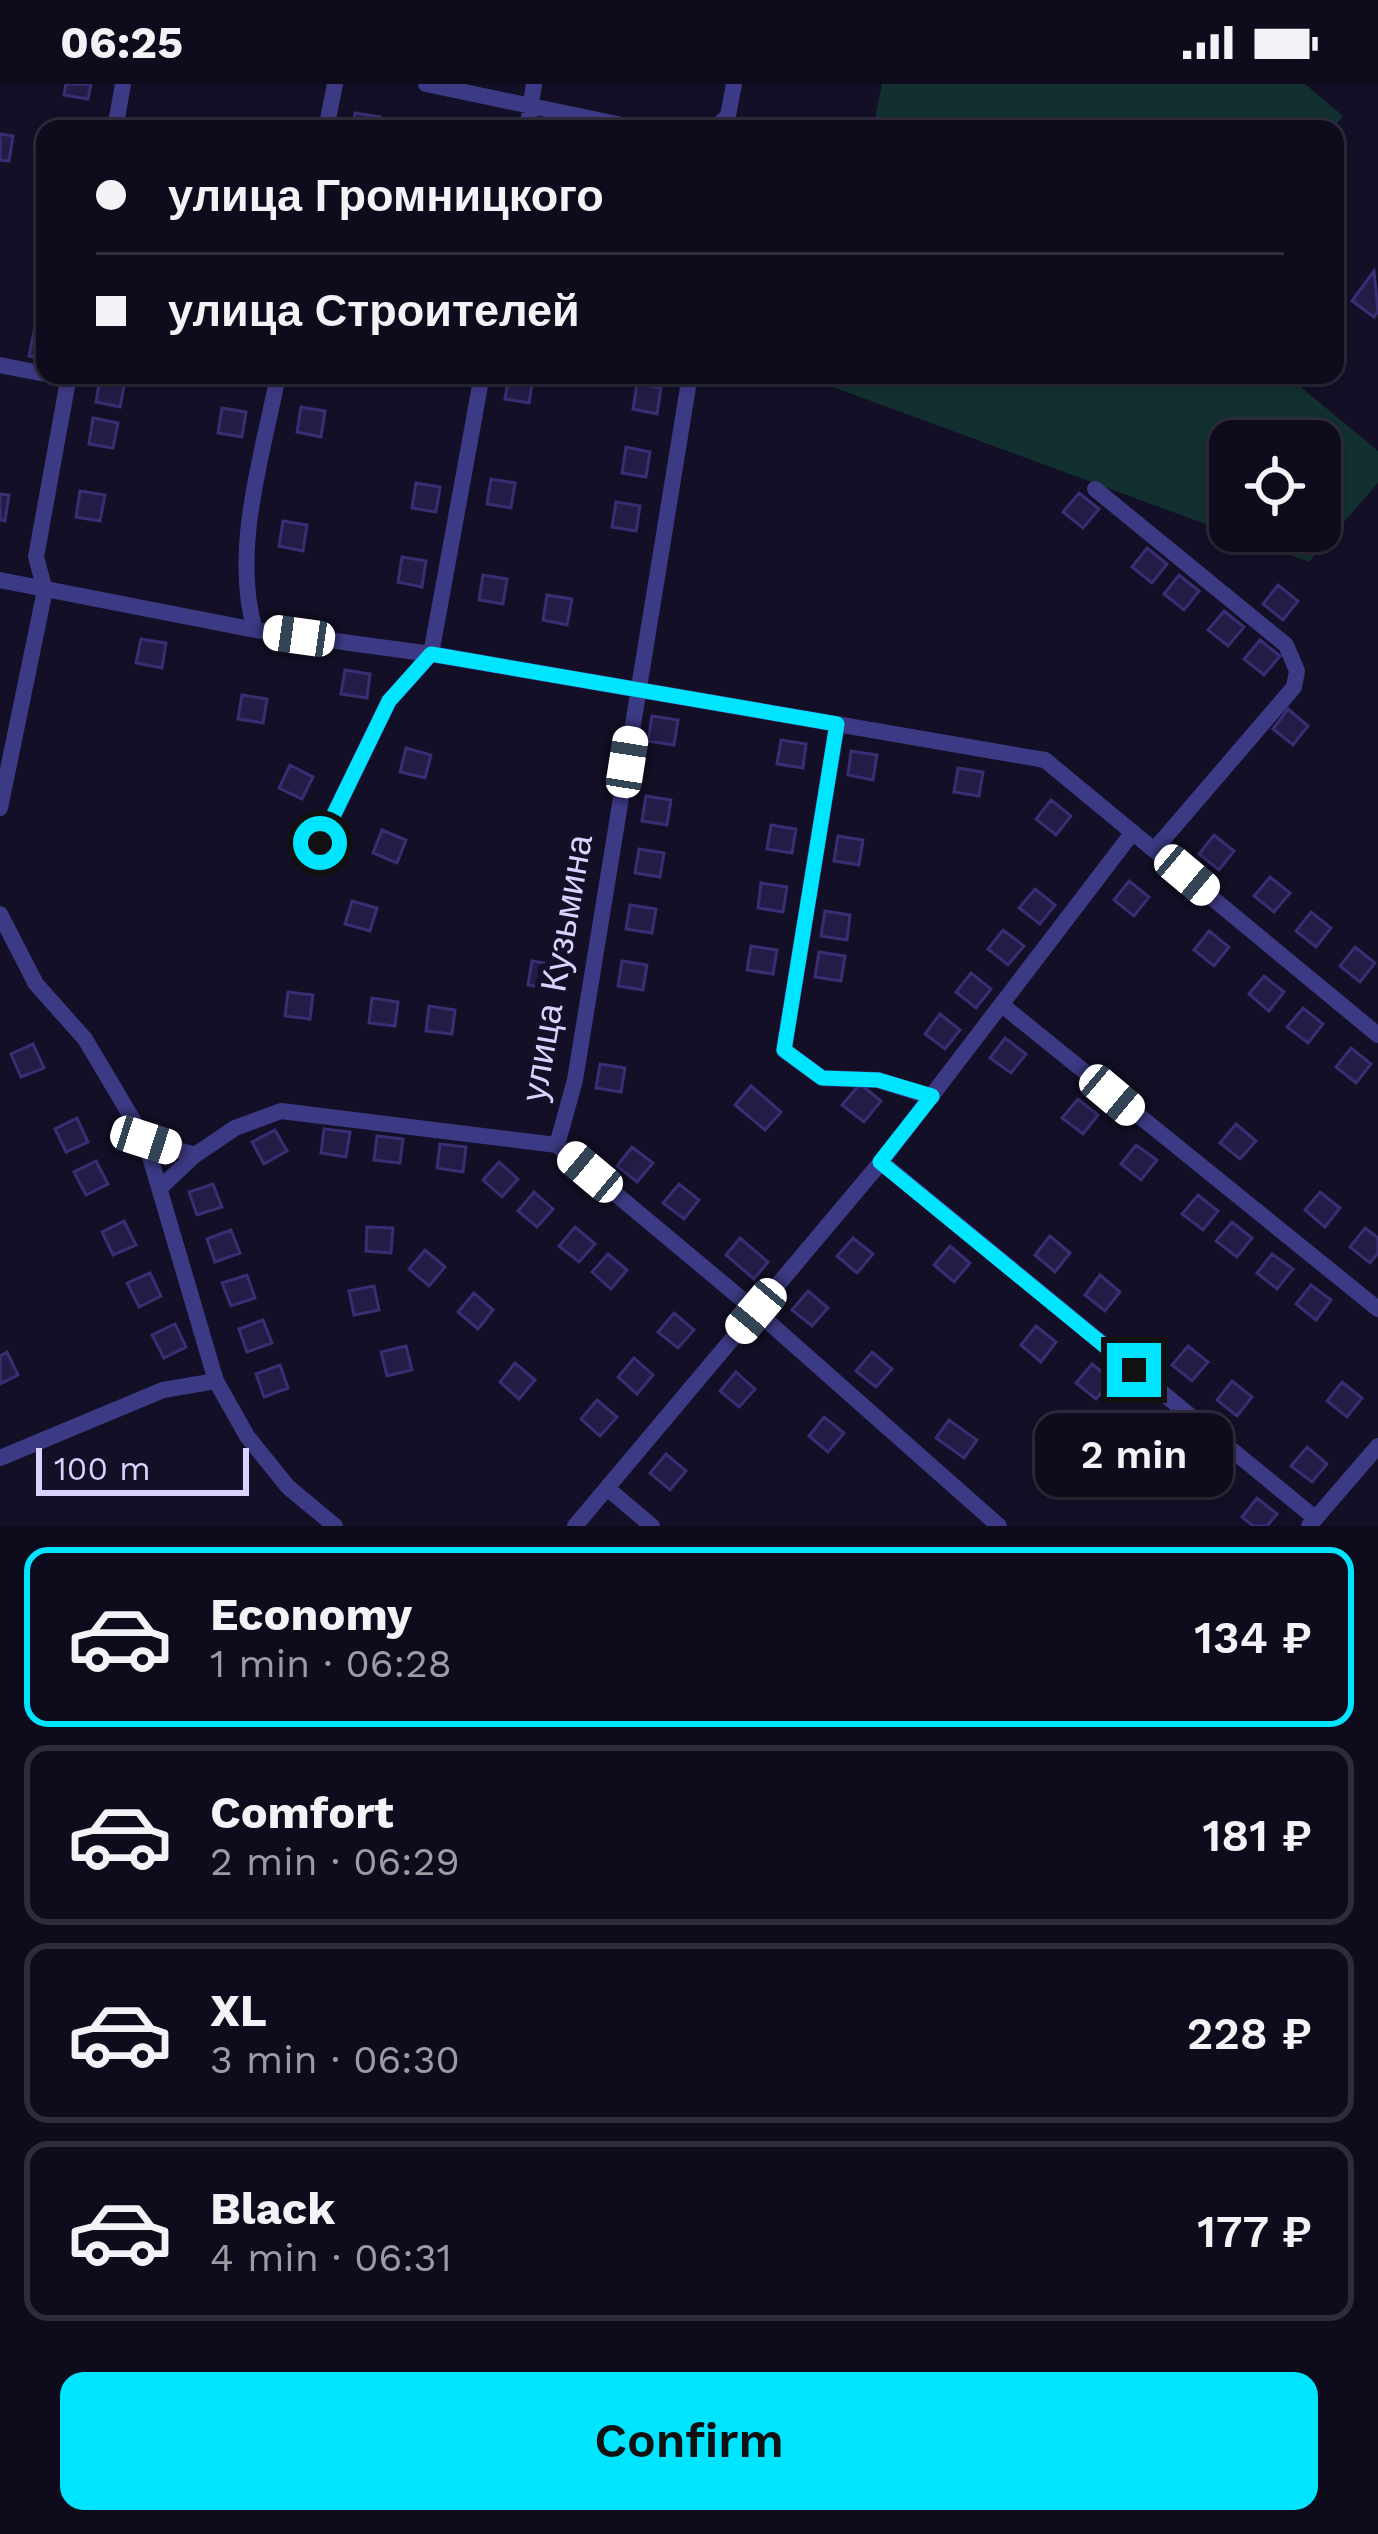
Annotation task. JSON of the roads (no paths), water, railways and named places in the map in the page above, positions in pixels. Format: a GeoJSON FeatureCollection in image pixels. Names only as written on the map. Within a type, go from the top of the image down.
{"type":"FeatureCollection","features":[{"type":"Feature","properties":{"kind":"street"},"geometry":{"type":"LineString","coordinates":[[117,120],[123,84]]}},
{"type":"Feature","properties":{"kind":"street"},"geometry":{"type":"LineString","coordinates":[[328,120],[335,84]]}},
{"type":"Feature","properties":{"kind":"street"},"geometry":{"type":"LineString","coordinates":[[426,84],[594,120]]}},
{"type":"Feature","properties":{"kind":"street"},"geometry":{"type":"LineString","coordinates":[[529,120],[534,84]]}},
{"type":"Feature","properties":{"kind":"street"},"geometry":{"type":"LineString","coordinates":[[723,120],[734,84]]}},
{"type":"Feature","properties":{"kind":"street"},"geometry":{"type":"LineString","coordinates":[[0,365],[36,372]]}},
{"type":"Feature","properties":{"kind":"street"},"geometry":{"type":"LineString","coordinates":[[0,808],[45,590],[36,557],[57,384]]}},
{"type":"Feature","properties":{"kind":"street"},"geometry":{"type":"LineString","coordinates":[[254,630],[246,601],[250,527],[276,384]]}},
{"type":"Feature","properties":{"kind":"street"},"geometry":{"type":"LineString","coordinates":[[320,843],[389,701],[431,654],[480,384]]}},
{"type":"Feature","properties":{"kind":"street","name":"улица Кузьмина"},"geometry":{"type":"LineString","coordinates":[[557,1145],[575,1080],[689,384]]}},
{"type":"Feature","properties":{"kind":"street"},"geometry":{"type":"LineString","coordinates":[[1095,489],[1286,645],[1297,670],[1294,687],[1155,849]]}},
{"type":"Feature","properties":{"kind":"street"},"geometry":{"type":"LineString","coordinates":[[0,580],[254,630],[431,654],[1045,760],[1378,1035]]}},
{"type":"Feature","properties":{"kind":"street"},"geometry":{"type":"LineString","coordinates":[[837,724],[784,1050],[822,1078],[878,1080],[932,1096]]}},
{"type":"Feature","properties":{"kind":"street"},"geometry":{"type":"LineString","coordinates":[[574,1526],[880,1162],[1133,832]]}},
{"type":"Feature","properties":{"kind":"street"},"geometry":{"type":"LineString","coordinates":[[0,914],[36,984],[85,1039],[146,1140],[216,1381],[247,1436],[274,1470],[335,1526]]}},
{"type":"Feature","properties":{"kind":"street"},"geometry":{"type":"LineString","coordinates":[[1002,1005],[1378,1309]]}},
{"type":"Feature","properties":{"kind":"street"},"geometry":{"type":"LineString","coordinates":[[161,1186],[235,1128],[281,1112],[557,1145],[756,1311],[999,1526]]}},
{"type":"Feature","properties":{"kind":"street"},"geometry":{"type":"LineString","coordinates":[[146,1140],[195,1155]]}},
{"type":"Feature","properties":{"kind":"street"},"geometry":{"type":"LineString","coordinates":[[880,1162],[1312,1522],[1378,1446]]}},
{"type":"Feature","properties":{"kind":"street"},"geometry":{"type":"LineString","coordinates":[[6,1454],[163,1390],[216,1381]]}},
{"type":"Feature","properties":{"kind":"street"},"geometry":{"type":"LineString","coordinates":[[607,1488],[652,1526]]}}]}
